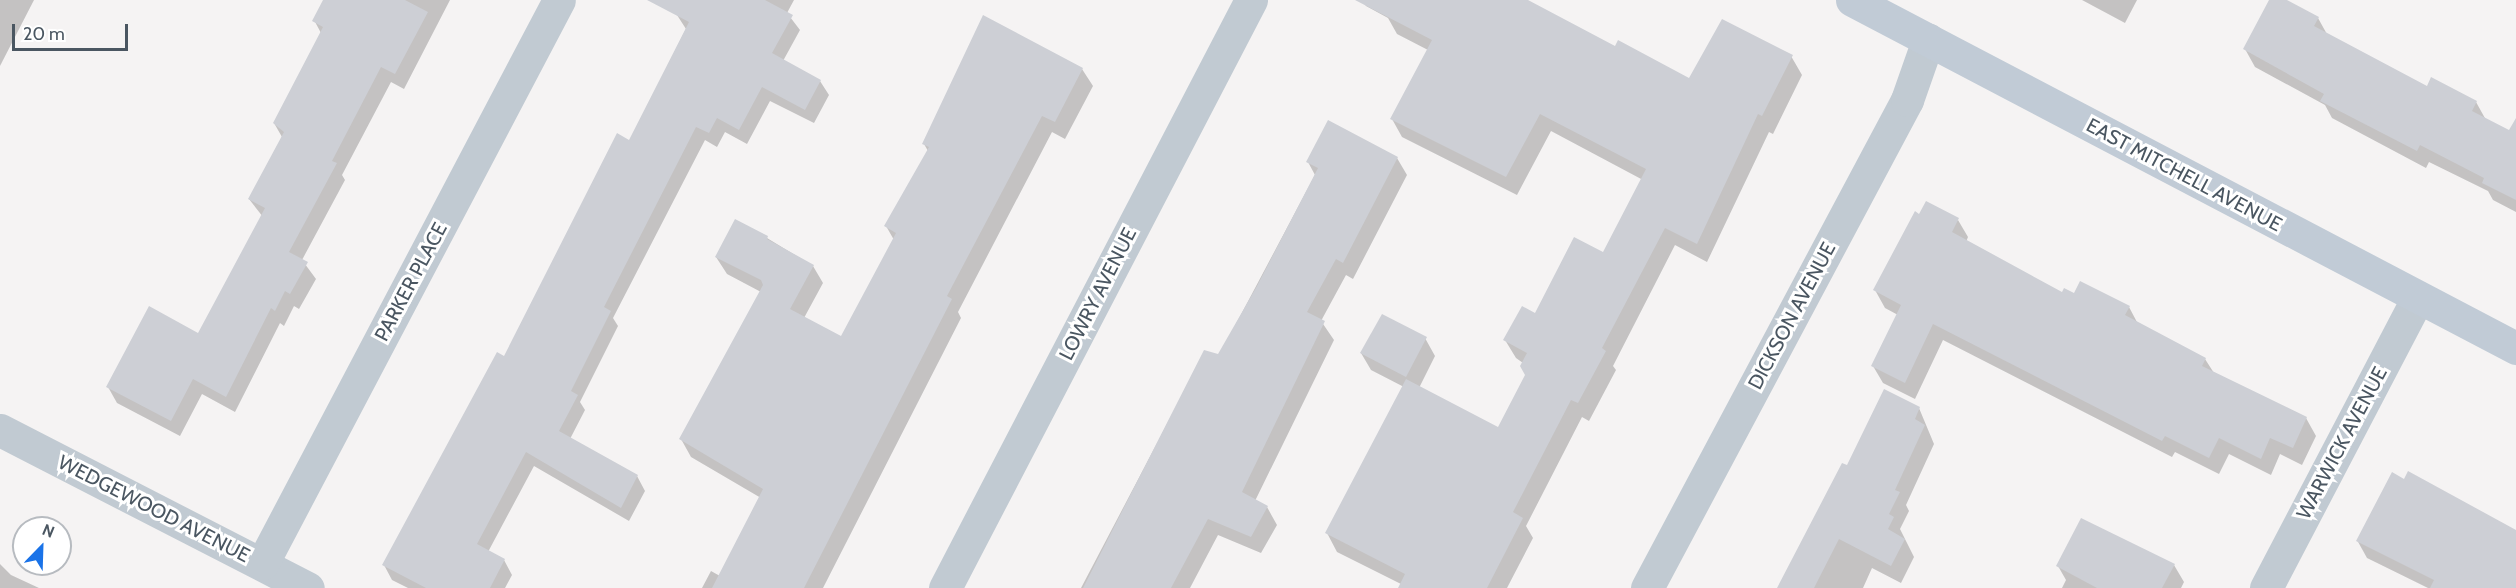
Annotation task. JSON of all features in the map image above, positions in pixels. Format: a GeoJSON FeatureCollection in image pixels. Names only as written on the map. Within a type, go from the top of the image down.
{"type":"FeatureCollection","features":[{"type":"Feature","properties":{"kind":"street","name":"PARKER PLACE"},"geometry":{"type":"LineString","coordinates":[[262,564],[560,0]]}},
{"type":"Feature","properties":{"kind":"street","name":"LOWRY AVENUE"},"geometry":{"type":"LineString","coordinates":[[945,588],[1251,0]]}},
{"type":"Feature","properties":{"kind":"street","name":"EAST MITCHELL AVENUE"},"geometry":{"type":"LineString","coordinates":[[1852,0],[2516,348]]}},
{"type":"Feature","properties":{"kind":"street","name":"DICKSON AVENUE"},"geometry":{"type":"LineString","coordinates":[[1647,588],[1907,100],[1928,40]]}},
{"type":"Feature","properties":{"kind":"street","name":"WARWICK AVENUE"},"geometry":{"type":"LineString","coordinates":[[2266,588],[2418,297]]}},
{"type":"Feature","properties":{"kind":"street","name":"WEDGEWOOD AVENUE"},"geometry":{"type":"LineString","coordinates":[[0,430],[308,588]]}},
{"type":"Feature","properties":{"kind":"building"},"geometry":{"type":"Polygon","coordinates":[[[323,0],[405,0],[428,12],[395,74],[381,67],[332,161],[337,163],[289,252],[308,262],[290,294],[285,291],[275,311],[271,308],[226,397],[193,379],[171,421],[106,387],[149,306],[198,333],[265,208],[248,199],[284,132],[273,123],[323,27],[312,21],[323,0]]]}},
{"type":"Feature","properties":{"kind":"building"},"geometry":{"type":"Polygon","coordinates":[[[647,0],[765,0],[793,15],[772,53],[821,80],[805,110],[762,87],[739,130],[717,118],[709,133],[696,127],[604,307],[611,311],[571,391],[578,395],[559,431],[638,475],[621,508],[526,452],[477,544],[505,559],[490,588],[426,588],[382,565],[497,352],[504,356],[617,133],[629,140],[689,22],[647,0]]]}},
{"type":"Feature","properties":{"kind":"building"},"geometry":{"type":"Polygon","coordinates":[[[1355,0],[1528,0],[1615,46],[1618,40],[1689,78],[1722,19],[1793,55],[1762,116],[1758,114],[1697,244],[1665,228],[1602,348],[1606,351],[1578,403],[1571,400],[1513,512],[1523,518],[1487,588],[1398,588],[1405,574],[1325,533],[1406,379],[1498,427],[1525,375],[1520,366],[1527,353],[1503,340],[1522,306],[1535,313],[1574,237],[1603,252],[1646,169],[1540,114],[1506,177],[1390,119],[1432,40],[1355,0]]]}},
{"type":"Feature","properties":{"kind":"building"},"geometry":{"type":"Polygon","coordinates":[[[2269,0],[2287,0],[2319,17],[2314,26],[2427,86],[2431,77],[2477,101],[2472,111],[2509,130],[2516,118],[2516,200],[2482,183],[2484,178],[2420,145],[2417,151],[2320,101],[2324,94],[2243,49],[2269,0]]]}},
{"type":"Feature","properties":{"kind":"building"},"geometry":{"type":"Polygon","coordinates":[[[983,15],[1083,68],[1055,122],[1042,116],[947,296],[952,299],[804,588],[712,588],[763,489],[679,439],[763,285],[761,280],[715,257],[735,219],[768,236],[767,239],[814,265],[790,309],[841,336],[896,233],[884,226],[929,147],[922,144],[983,15]]]}},
{"type":"Feature","properties":{"kind":"building"},"geometry":{"type":"Polygon","coordinates":[[[1328,120],[1398,157],[1343,263],[1336,259],[1307,312],[1325,321],[1242,492],[1268,506],[1251,537],[1208,519],[1171,588],[1083,588],[1204,350],[1218,354],[1257,286],[1318,168],[1306,162],[1328,120]]]}},
{"type":"Feature","properties":{"kind":"building"},"geometry":{"type":"Polygon","coordinates":[[[1926,201],[1959,218],[1952,232],[2062,292],[2064,288],[2074,293],[2080,281],[2130,306],[2125,315],[2206,358],[2202,366],[2307,417],[2293,448],[2270,438],[2261,459],[2219,438],[2209,458],[2165,436],[2162,441],[1933,324],[1905,383],[1871,366],[1901,305],[1873,290],[1915,211],[1919,214],[1926,201]]]}},
{"type":"Feature","properties":{"kind":"building"},"geometry":{"type":"Polygon","coordinates":[[[1382,314],[1427,337],[1406,377],[1360,353],[1382,314]]]}},
{"type":"Feature","properties":{"kind":"building"},"geometry":{"type":"Polygon","coordinates":[[[1884,389],[1920,407],[1915,419],[1925,425],[1895,490],[1900,492],[1889,514],[1894,517],[1888,529],[1905,539],[1891,566],[1839,539],[1814,588],[1777,588],[1842,463],[1847,465],[1884,389]]]}},
{"type":"Feature","properties":{"kind":"building"},"geometry":{"type":"Polygon","coordinates":[[[2408,471],[2516,530],[2516,588],[2430,588],[2434,580],[2356,541],[2392,472],[2404,479],[2408,471]]]}},
{"type":"Feature","properties":{"kind":"building"},"geometry":{"type":"Polygon","coordinates":[[[2081,518],[2175,564],[2162,588],[2097,588],[2056,566],[2081,518]]]}}]}
